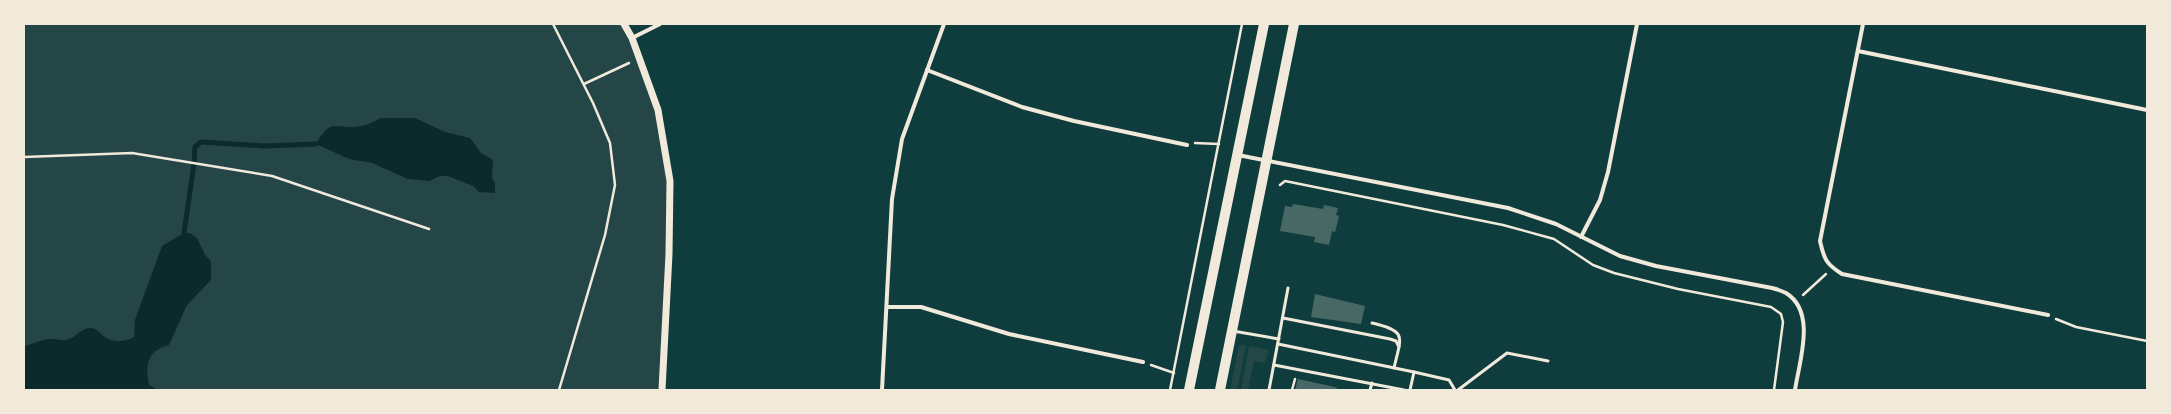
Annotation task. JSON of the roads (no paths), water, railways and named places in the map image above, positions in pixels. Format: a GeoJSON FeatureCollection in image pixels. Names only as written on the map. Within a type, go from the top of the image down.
{"type":"FeatureCollection","features":[{"type":"Feature","properties":{"kind":"main road"},"geometry":{"type":"LineString","coordinates":[[1190,390],[1264,24]]}},
{"type":"Feature","properties":{"kind":"main road"},"geometry":{"type":"LineString","coordinates":[[1220,390],[1294,24]]}},
{"type":"Feature","properties":{"kind":"street"},"geometry":{"type":"LineString","coordinates":[[624,24],[632,38],[640,58],[658,110],[670,181],[669,254],[662,390]]}},
{"type":"Feature","properties":{"kind":"street"},"geometry":{"type":"LineString","coordinates":[[632,38],[660,24]]}},
{"type":"Feature","properties":{"kind":"street"},"geometry":{"type":"LineString","coordinates":[[882,390],[892,198],[902,139],[944,24]]}},
{"type":"Feature","properties":{"kind":"street"},"geometry":{"type":"LineString","coordinates":[[1581,237],[1600,200],[1608,172],[1637,24]]}},
{"type":"Feature","properties":{"kind":"street"},"geometry":{"type":"LineString","coordinates":[[1863,24],[1820,241],[1823,258],[1832,268],[1842,274],[2048,315]]}},
{"type":"Feature","properties":{"kind":"street"},"geometry":{"type":"LineString","coordinates":[[1858,51],[2147,110]]}},
{"type":"Feature","properties":{"kind":"street"},"geometry":{"type":"LineString","coordinates":[[927,70],[1022,107],[1074,121],[1187,144]]}},
{"type":"Feature","properties":{"kind":"street"},"geometry":{"type":"LineString","coordinates":[[1237,155],[1508,208],[1556,224],[1620,256],[1656,266],[1772,288],[1786,294],[1796,302],[1803,314],[1804,329],[1795,390]]}},
{"type":"Feature","properties":{"kind":"street"},"geometry":{"type":"LineString","coordinates":[[887,306],[921,307],[1009,334],[1143,362]]}},
{"type":"Feature","properties":{"kind":"lane"},"geometry":{"type":"LineString","coordinates":[[1269,390],[1288,288]]}},
{"type":"Feature","properties":{"kind":"lane"},"geometry":{"type":"LineString","coordinates":[[1283,318],[1390,339],[1396,341],[1399,347]]}},
{"type":"Feature","properties":{"kind":"lane"},"geometry":{"type":"LineString","coordinates":[[1372,323],[1392,328],[1398,332],[1400,339],[1394,368]]}},
{"type":"Feature","properties":{"kind":"lane"},"geometry":{"type":"LineString","coordinates":[[1232,330],[1279,339]]}},
{"type":"Feature","properties":{"kind":"lane"},"geometry":{"type":"LineString","coordinates":[[1278,344],[1449,380],[1455,390]]}},
{"type":"Feature","properties":{"kind":"lane"},"geometry":{"type":"LineString","coordinates":[[1458,390],[1507,353],[1548,361]]}},
{"type":"Feature","properties":{"kind":"lane"},"geometry":{"type":"LineString","coordinates":[[1274,365],[1404,390]]}},
{"type":"Feature","properties":{"kind":"lane"},"geometry":{"type":"LineString","coordinates":[[1410,390],[1414,372]]}},
{"type":"Feature","properties":{"kind":"lane"},"geometry":{"type":"LineString","coordinates":[[1370,390],[1372,383]]}},
{"type":"Feature","properties":{"kind":"lane"},"geometry":{"type":"LineString","coordinates":[[1381,390],[1382,385]]}},
{"type":"Feature","properties":{"kind":"waterway"},"geometry":{"type":"LineString","coordinates":[[184,233],[195,147],[201,142],[264,146],[316,144]]}}]}
